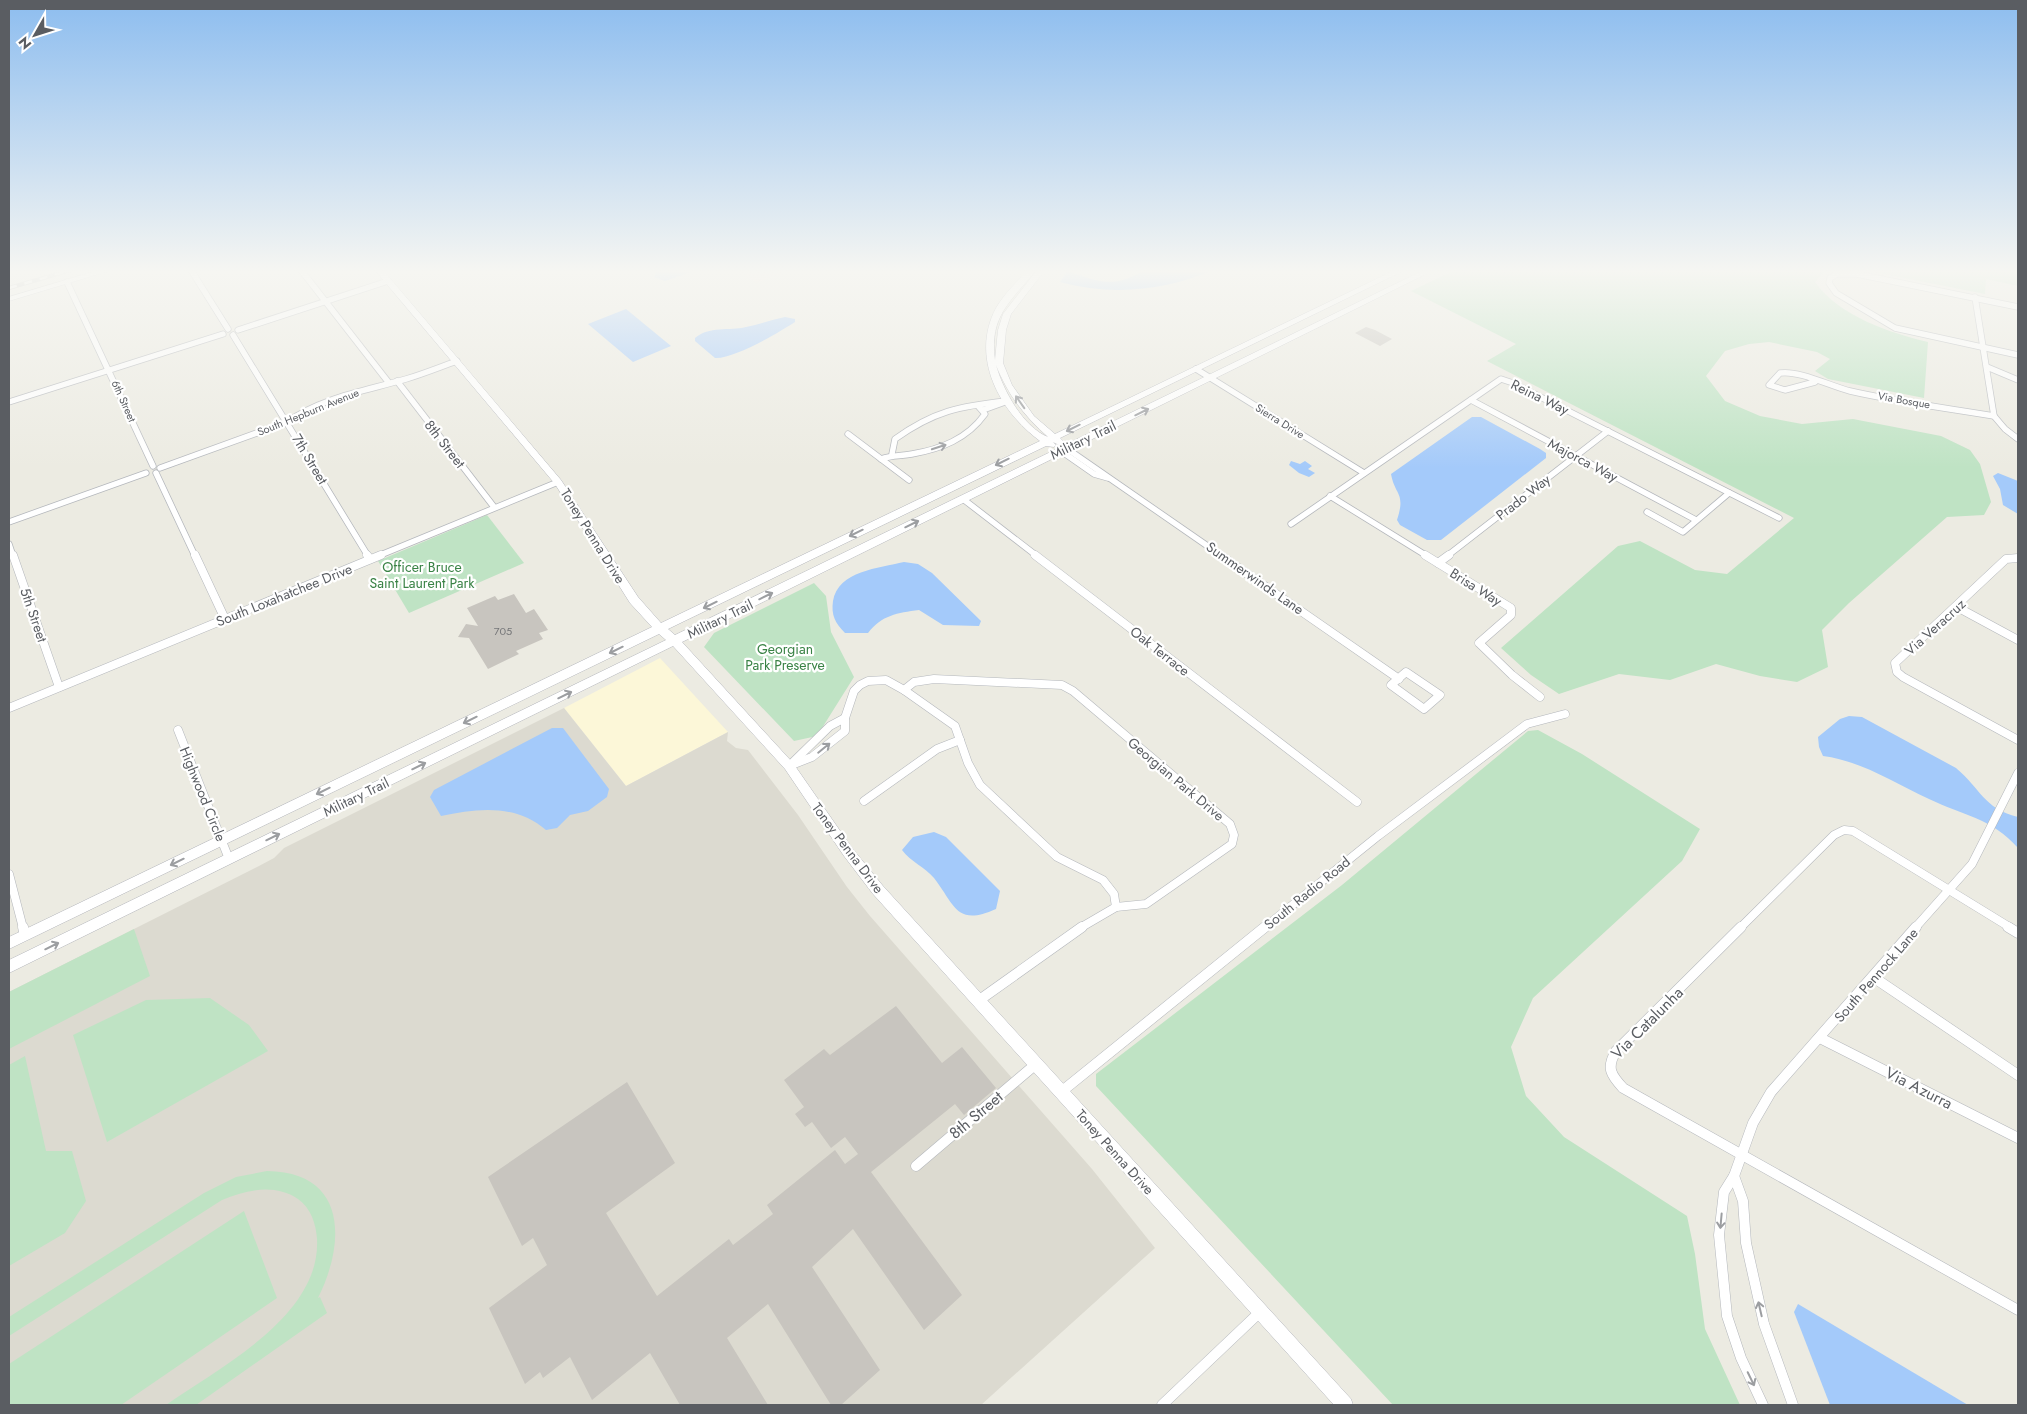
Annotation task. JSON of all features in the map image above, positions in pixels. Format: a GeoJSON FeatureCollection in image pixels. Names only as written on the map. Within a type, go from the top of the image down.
{"type":"FeatureCollection","features":[{"type":"Feature","properties":{"kind":"main road","name":"Toney Penna Drive"},"geometry":{"type":"LineString","coordinates":[[435,336],[558,482],[624,586],[660,629],[676,641],[789,766],[848,852],[878,890],[1345,1405]]}},
{"type":"Feature","properties":{"kind":"main road"},"geometry":{"type":"LineString","coordinates":[[991,336],[990,363],[994,378],[1007,401],[1032,431],[1064,450]]}},
{"type":"Feature","properties":{"kind":"main road"},"geometry":{"type":"LineString","coordinates":[[1001,336],[999,363],[1008,385],[1050,440]]}},
{"type":"Feature","properties":{"kind":"main road","name":"Military Trail"},"geometry":{"type":"LineString","coordinates":[[9,943],[1264,336]]}},
{"type":"Feature","properties":{"kind":"main road","name":"Military Trail"},"geometry":{"type":"LineString","coordinates":[[9,967],[1296,336]]}},
{"type":"Feature","properties":{"kind":"street","name":"6th Street"},"geometry":{"type":"LineString","coordinates":[[93,336],[225,619]]}},
{"type":"Feature","properties":{"kind":"street"},"geometry":{"type":"LineString","coordinates":[[9,402],[217,336]]}},
{"type":"Feature","properties":{"kind":"street","name":"7th Street"},"geometry":{"type":"LineString","coordinates":[[237,336],[370,559]]}},
{"type":"Feature","properties":{"kind":"street"},"geometry":{"type":"LineString","coordinates":[[352,336],[389,383]]}},
{"type":"Feature","properties":{"kind":"street"},"geometry":{"type":"LineString","coordinates":[[1934,336],[2018,355]]}},
{"type":"Feature","properties":{"kind":"street"},"geometry":{"type":"LineString","coordinates":[[1981,336],[1994,416],[2005,429],[2018,439]]}},
{"type":"Feature","properties":{"kind":"street","name":"South Hepburn Avenue"},"geometry":{"type":"LineString","coordinates":[[9,521],[287,422],[297,414],[457,361]]}},
{"type":"Feature","properties":{"kind":"street"},"geometry":{"type":"LineString","coordinates":[[1987,367],[2018,380]]}},
{"type":"Feature","properties":{"kind":"street","name":"Sierra Drive"},"geometry":{"type":"LineString","coordinates":[[1196,369],[1364,473]]}},
{"type":"Feature","properties":{"kind":"street","name":"Via Bosque"},"geometry":{"type":"LineString","coordinates":[[1815,382],[1783,391],[1777,391],[1769,385],[1784,371],[1815,382],[1848,390],[1994,416]]}},
{"type":"Feature","properties":{"kind":"street","name":"Reina Way"},"geometry":{"type":"LineString","coordinates":[[1291,524],[1501,379],[1779,518]]}},
{"type":"Feature","properties":{"kind":"street","name":"8th Street"},"geometry":{"type":"LineString","coordinates":[[397,381],[494,507]]}},
{"type":"Feature","properties":{"kind":"street","name":"Majorca Way"},"geometry":{"type":"LineString","coordinates":[[1471,400],[1696,520]]}},
{"type":"Feature","properties":{"kind":"street"},"geometry":{"type":"LineString","coordinates":[[892,454],[895,439],[917,423],[937,414],[967,405],[981,408],[1007,401]]}},
{"type":"Feature","properties":{"kind":"street"},"geometry":{"type":"LineString","coordinates":[[881,459],[892,454],[909,455],[953,442],[970,432],[980,422],[985,414],[981,408]]}},
{"type":"Feature","properties":{"kind":"street","name":"Prado Way"},"geometry":{"type":"LineString","coordinates":[[1438,563],[1608,431]]}},
{"type":"Feature","properties":{"kind":"street"},"geometry":{"type":"LineString","coordinates":[[848,434],[909,480]]}},
{"type":"Feature","properties":{"kind":"street","name":"Summerwinds Lane"},"geometry":{"type":"LineString","coordinates":[[1064,450],[1094,474],[1102,478],[1110,478],[1399,679]]}},
{"type":"Feature","properties":{"kind":"street","name":"South Loxahatchee Drive"},"geometry":{"type":"LineString","coordinates":[[9,708],[558,482]]}},
{"type":"Feature","properties":{"kind":"street"},"geometry":{"type":"LineString","coordinates":[[1647,512],[1683,532],[1729,493]]}},
{"type":"Feature","properties":{"kind":"street","name":"Brisa Way"},"geometry":{"type":"LineString","coordinates":[[1330,496],[1511,608],[1511,615],[1479,643],[1512,675],[1540,697]]}},
{"type":"Feature","properties":{"kind":"street","name":"Oak Terrace"},"geometry":{"type":"LineString","coordinates":[[963,499],[1357,802]]}},
{"type":"Feature","properties":{"kind":"street","name":"5th Street"},"geometry":{"type":"LineString","coordinates":[[9,544],[59,687]]}},
{"type":"Feature","properties":{"kind":"street","name":"Via Veracruz"},"geometry":{"type":"LineString","coordinates":[[2018,558],[2006,559],[1957,608],[1895,663],[1897,672],[1903,677],[2018,740]]}},
{"type":"Feature","properties":{"kind":"street"},"geometry":{"type":"LineString","coordinates":[[1957,608],[2018,640]]}},
{"type":"Feature","properties":{"kind":"street"},"geometry":{"type":"LineString","coordinates":[[1406,672],[1440,695],[1424,709],[1391,685],[1399,679],[1406,672]]}},
{"type":"Feature","properties":{"kind":"street","name":"Georgian Park Drive"},"geometry":{"type":"LineString","coordinates":[[904,690],[914,682],[934,679],[1062,685],[1074,691],[1230,824],[1234,835],[1232,844],[1146,904],[1116,907],[1074,932],[978,1001]]}},
{"type":"Feature","properties":{"kind":"street"},"geometry":{"type":"LineString","coordinates":[[789,766],[812,757],[845,731],[845,718],[854,692],[868,681],[886,680],[904,690],[955,726],[968,763],[980,785],[1057,856],[1104,880],[1114,894],[1116,907]]}},
{"type":"Feature","properties":{"kind":"street","name":"South Radio Road"},"geometry":{"type":"LineString","coordinates":[[1061,1092],[1378,836],[1528,724],[1565,714]]}},
{"type":"Feature","properties":{"kind":"street"},"geometry":{"type":"LineString","coordinates":[[789,766],[830,726],[845,718]]}},
{"type":"Feature","properties":{"kind":"street","name":"Highwood Circle"},"geometry":{"type":"LineString","coordinates":[[178,730],[229,859]]}},
{"type":"Feature","properties":{"kind":"street"},"geometry":{"type":"LineString","coordinates":[[864,801],[937,749],[960,740]]}},
{"type":"Feature","properties":{"kind":"street","name":"South Pennock Lane"},"geometry":{"type":"LineString","coordinates":[[1763,1405],[1741,1358],[1727,1316],[1722,1279],[1720,1235],[1724,1192],[1734,1176],[1753,1123],[1771,1092],[1972,864],[1987,837],[2003,797],[2018,773]]}},
{"type":"Feature","properties":{"kind":"street","name":"Via Catalunha"},"geometry":{"type":"LineString","coordinates":[[2018,933],[1853,831],[1844,830],[1834,835],[1616,1051],[1608,1064],[1609,1073],[1623,1088],[2018,1310]]}},
{"type":"Feature","properties":{"kind":"street"},"geometry":{"type":"LineString","coordinates":[[9,874],[25,935]]}},
{"type":"Feature","properties":{"kind":"street"},"geometry":{"type":"LineString","coordinates":[[1874,977],[2018,1075]]}},
{"type":"Feature","properties":{"kind":"street","name":"Via Azurra"},"geometry":{"type":"LineString","coordinates":[[1820,1038],[2018,1138]]}},
{"type":"Feature","properties":{"kind":"street","name":"8th Street"},"geometry":{"type":"LineString","coordinates":[[916,1166],[1036,1064]]}},
{"type":"Feature","properties":{"kind":"street"},"geometry":{"type":"LineString","coordinates":[[1734,1176],[1743,1201],[1746,1242],[1764,1324],[1792,1405]]}},
{"type":"Feature","properties":{"kind":"street"},"geometry":{"type":"LineString","coordinates":[[1162,1405],[1260,1312]]}},
{"type":"Feature","properties":{"kind":"shaded area"},"geometry":{"type":"Polygon","coordinates":[[[660,658],[728,732],[626,786],[564,708],[660,658]]]}},
{"type":"Feature","properties":{"kind":"shaded area"},"geometry":{"type":"Polygon","coordinates":[[[564,708],[626,786],[728,732],[727,741],[736,748],[748,750],[798,815],[847,887],[870,916],[1092,1169],[1155,1248],[981,1405],[9,1405],[9,992],[259,866],[274,858],[284,848],[564,708]]]}},
{"type":"Feature","properties":{"kind":"green space"},"geometry":{"type":"Polygon","coordinates":[[[1500,336],[1905,336],[1928,342],[1924,398],[1828,379],[1815,371],[1830,359],[1817,352],[1769,342],[1749,344],[1725,351],[1706,376],[1725,401],[1760,416],[1802,424],[1853,419],[1941,436],[1970,450],[1980,464],[1991,502],[1984,515],[1947,517],[1849,603],[1822,630],[1828,667],[1797,682],[1760,676],[1716,664],[1670,680],[1619,674],[1559,694],[1531,675],[1501,648],[1618,546],[1640,541],[1695,570],[1727,574],[1794,518],[1487,361],[1516,344],[1500,336]]]}},
{"type":"Feature","properties":{"kind":"green space","name":"Officer Bruce Saint Laurent Park"},"geometry":{"type":"Polygon","coordinates":[[[487,515],[524,563],[409,613],[378,561],[487,515]]]}},
{"type":"Feature","properties":{"kind":"green space","name":"Georgian Park Preserve"},"geometry":{"type":"Polygon","coordinates":[[[814,583],[826,596],[831,632],[854,677],[817,736],[794,741],[704,647],[714,633],[814,583]]]}},
{"type":"Feature","properties":{"kind":"green space"},"geometry":{"type":"Polygon","coordinates":[[[1538,730],[1582,754],[1700,829],[1682,861],[1533,998],[1511,1047],[1526,1096],[1564,1137],[1687,1216],[1695,1254],[1705,1329],[1740,1405],[1393,1405],[1096,1086],[1096,1074],[1342,885],[1528,731],[1538,730]]]}},
{"type":"Feature","properties":{"kind":"green space"},"geometry":{"type":"Polygon","coordinates":[[[134,929],[150,976],[9,1049],[9,992],[134,929]]]}},
{"type":"Feature","properties":{"kind":"green space"},"geometry":{"type":"Polygon","coordinates":[[[210,998],[249,1025],[268,1051],[107,1142],[73,1035],[146,1000],[210,998]]]}},
{"type":"Feature","properties":{"kind":"green space"},"geometry":{"type":"Polygon","coordinates":[[[25,1056],[46,1151],[72,1151],[86,1201],[65,1233],[9,1266],[9,1065],[25,1056]]]}},
{"type":"Feature","properties":{"kind":"green space"},"geometry":{"type":"Polygon","coordinates":[[[267,1171],[293,1174],[313,1183],[326,1197],[333,1214],[335,1233],[333,1255],[327,1277],[318,1298],[320,1297],[327,1313],[196,1405],[166,1405],[239,1356],[263,1337],[285,1315],[303,1292],[314,1267],[317,1239],[314,1222],[306,1207],[289,1194],[280,1191],[260,1190],[241,1193],[222,1200],[9,1336],[9,1317],[204,1193],[236,1177],[267,1171]]]}},
{"type":"Feature","properties":{"kind":"green space"},"geometry":{"type":"Polygon","coordinates":[[[244,1211],[277,1298],[121,1405],[9,1405],[9,1364],[244,1211]]]}},
{"type":"Feature","properties":{"kind":"water"},"geometry":{"type":"Polygon","coordinates":[[[602,336],[659,336],[671,346],[633,362],[602,336]]]}},
{"type":"Feature","properties":{"kind":"water"},"geometry":{"type":"Polygon","coordinates":[[[698,336],[771,336],[744,350],[715,358],[695,341],[695,338],[698,336]]]}},
{"type":"Feature","properties":{"kind":"water"},"geometry":{"type":"Polygon","coordinates":[[[1472,417],[1481,417],[1540,449],[1546,453],[1546,458],[1441,540],[1427,540],[1400,525],[1397,520],[1400,499],[1391,474],[1472,417]]]}},
{"type":"Feature","properties":{"kind":"water"},"geometry":{"type":"Polygon","coordinates":[[[1291,461],[1300,464],[1305,461],[1312,466],[1308,469],[1315,473],[1309,477],[1299,473],[1289,465],[1291,461]]]}},
{"type":"Feature","properties":{"kind":"water"},"geometry":{"type":"Polygon","coordinates":[[[1998,473],[2018,481],[2018,514],[2003,505],[2000,489],[1993,476],[1998,473]]]}},
{"type":"Feature","properties":{"kind":"water"},"geometry":{"type":"Polygon","coordinates":[[[904,562],[918,564],[932,573],[981,621],[979,626],[943,625],[919,610],[890,616],[879,622],[868,633],[845,633],[833,615],[833,601],[836,591],[843,583],[861,572],[904,562]]]}},
{"type":"Feature","properties":{"kind":"water"},"geometry":{"type":"Polygon","coordinates":[[[1849,716],[1862,717],[1956,768],[1990,803],[2006,813],[2018,817],[2018,848],[1998,830],[1976,818],[1929,799],[1877,773],[1851,763],[1823,756],[1819,747],[1818,737],[1840,719],[1849,716]]]}},
{"type":"Feature","properties":{"kind":"water"},"geometry":{"type":"Polygon","coordinates":[[[552,728],[563,728],[609,789],[607,797],[588,811],[570,815],[557,828],[546,830],[522,816],[496,810],[469,811],[441,816],[430,797],[434,790],[552,728]]]}},
{"type":"Feature","properties":{"kind":"water"},"geometry":{"type":"Polygon","coordinates":[[[934,832],[946,837],[1000,891],[996,909],[972,916],[964,914],[952,904],[934,878],[902,850],[913,837],[934,832]]]}},
{"type":"Feature","properties":{"kind":"water"},"geometry":{"type":"Polygon","coordinates":[[[1798,1304],[1968,1405],[1830,1405],[1794,1312],[1798,1304]]]}},
{"type":"Feature","properties":{"kind":"building"},"geometry":{"type":"Polygon","coordinates":[[[1361,336],[1386,336],[1392,339],[1380,346],[1361,336]]]}},
{"type":"Feature","properties":{"kind":"building"},"geometry":{"type":"Polygon","coordinates":[[[514,594],[526,613],[534,609],[548,630],[539,633],[543,639],[516,651],[519,654],[488,669],[469,638],[458,637],[466,624],[478,626],[467,608],[495,596],[498,600],[514,594]]]}},
{"type":"Feature","properties":{"kind":"building"},"geometry":{"type":"Polygon","coordinates":[[[896,1006],[942,1063],[962,1047],[996,1088],[964,1115],[955,1104],[871,1172],[962,1295],[924,1330],[853,1229],[812,1267],[880,1370],[841,1405],[831,1405],[768,1304],[727,1338],[768,1405],[680,1405],[650,1353],[592,1400],[570,1357],[543,1378],[540,1372],[525,1384],[489,1308],[547,1265],[533,1238],[522,1246],[488,1177],[627,1082],[675,1163],[606,1213],[657,1296],[729,1239],[733,1245],[773,1214],[767,1205],[835,1150],[845,1164],[858,1154],[845,1137],[831,1148],[812,1122],[805,1127],[795,1114],[804,1107],[784,1080],[824,1049],[830,1055],[896,1006]]]}}]}
